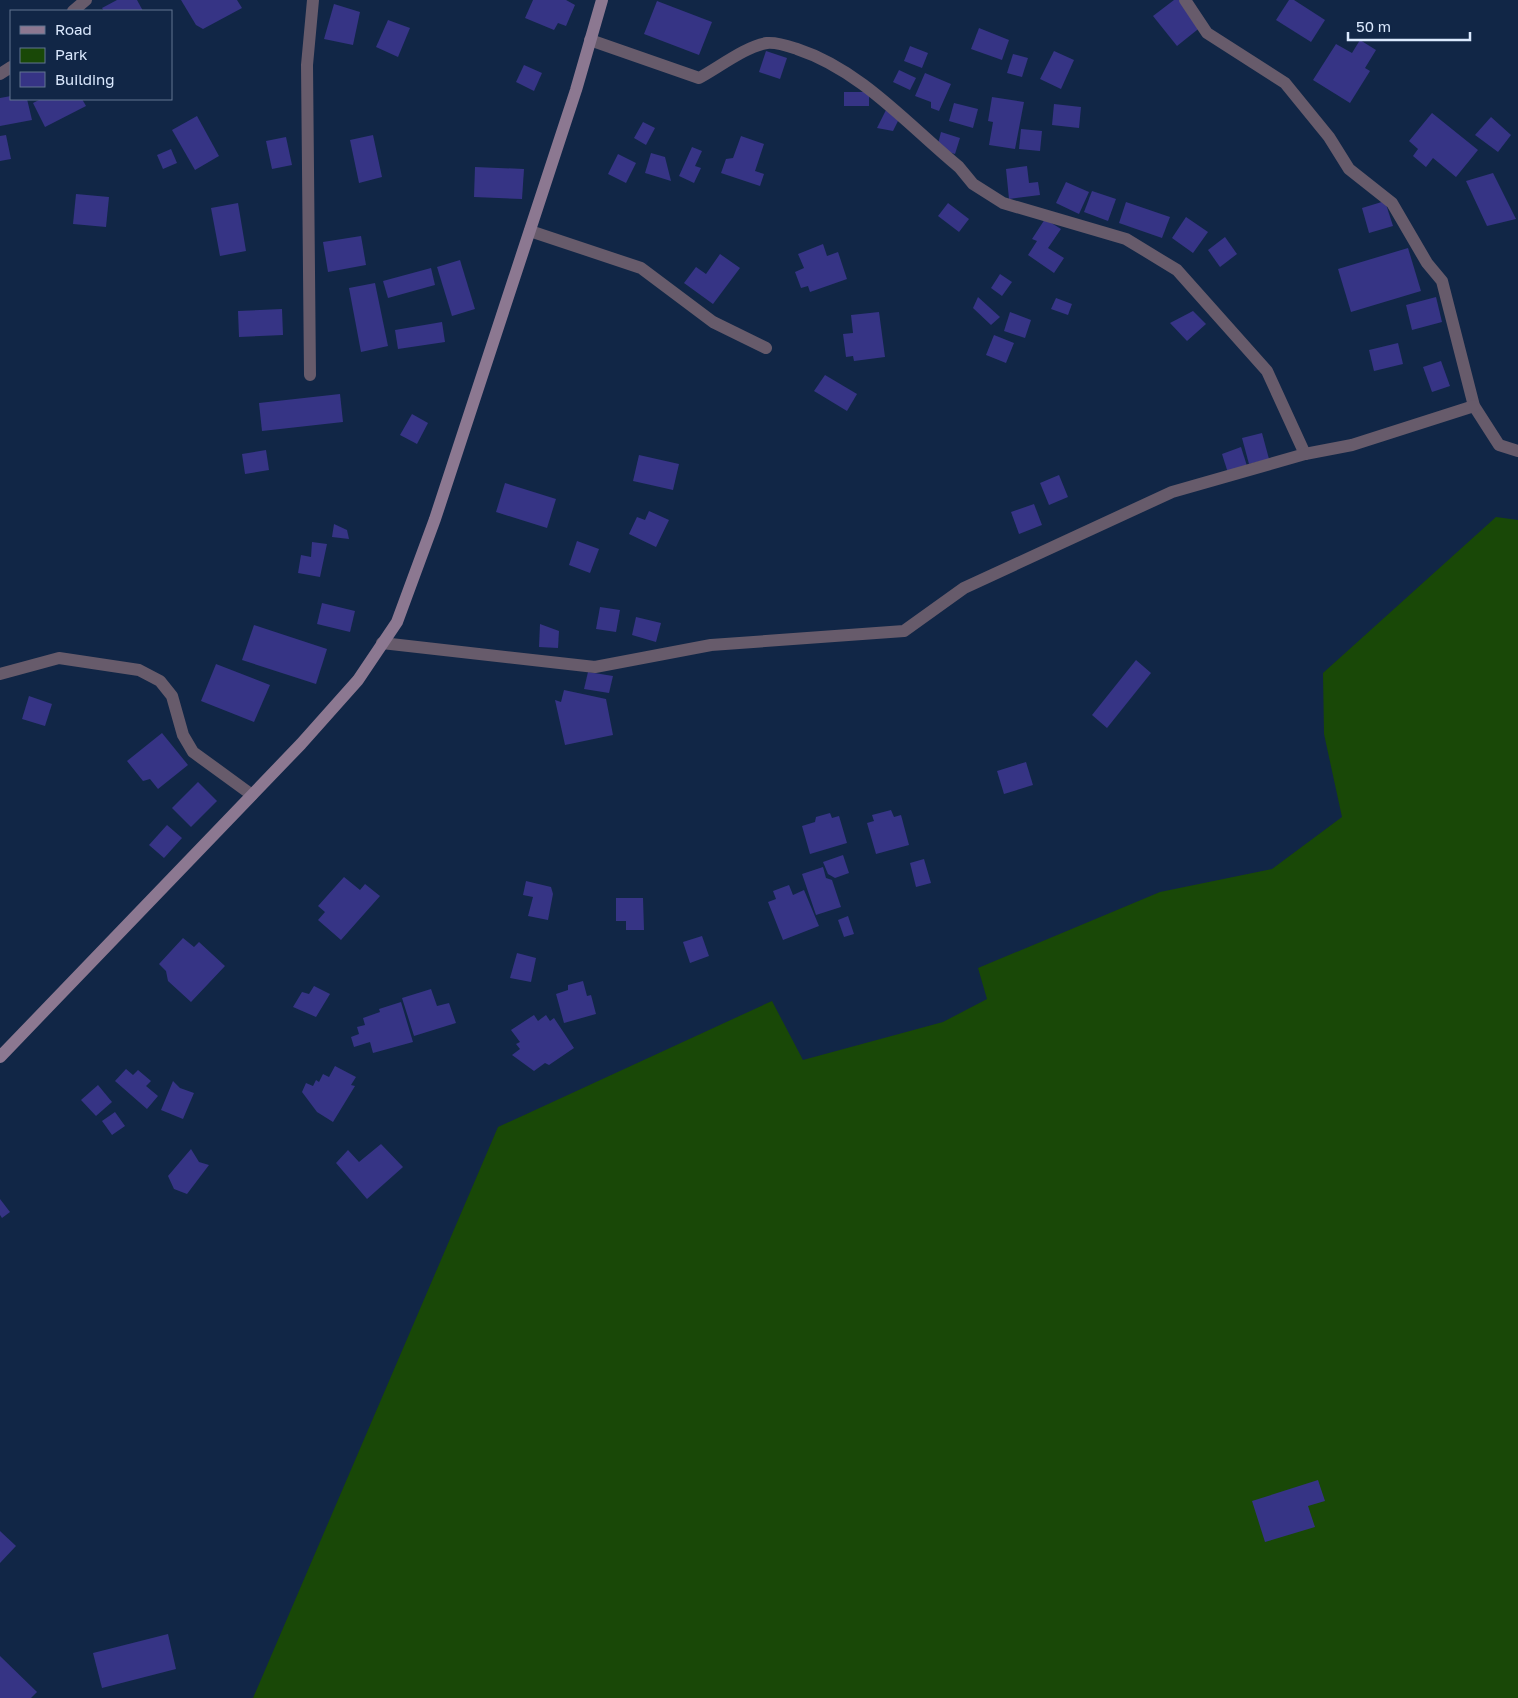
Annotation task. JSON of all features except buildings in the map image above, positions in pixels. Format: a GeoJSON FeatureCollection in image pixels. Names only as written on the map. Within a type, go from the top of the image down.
{"type":"FeatureCollection","features":[{"type":"Feature","properties":{"kind":"street"},"geometry":{"type":"LineString","coordinates":[[74,10],[86,0]]}},
{"type":"Feature","properties":{"kind":"street"},"geometry":{"type":"LineString","coordinates":[[310,375],[307,65],[313,0]]}},
{"type":"Feature","properties":{"kind":"street"},"geometry":{"type":"LineString","coordinates":[[0,1057],[301,744],[358,680],[397,622],[436,519],[530,231],[602,0]]}},
{"type":"Feature","properties":{"kind":"street"},"geometry":{"type":"LineString","coordinates":[[1185,0],[1207,33],[1285,83],[1329,137],[1349,170],[1392,203],[1427,263],[1442,282],[1474,406],[1499,445],[1518,451]]}},
{"type":"Feature","properties":{"kind":"street"},"geometry":{"type":"LineString","coordinates":[[590,40],[699,78],[754,47],[768,43],[784,45],[816,55],[850,74],[959,167],[974,184],[1003,203],[1126,239],[1176,270],[1267,371],[1305,454]]}},
{"type":"Feature","properties":{"kind":"street"},"geometry":{"type":"LineString","coordinates":[[530,231],[641,268],[713,322],[766,348]]}},
{"type":"Feature","properties":{"kind":"street"},"geometry":{"type":"LineString","coordinates":[[382,643],[595,667],[711,646],[904,631],[964,588],[1172,492],[1305,454],[1352,445],[1474,406]]}},
{"type":"Feature","properties":{"kind":"street"},"geometry":{"type":"LineString","coordinates":[[0,674],[59,658],[139,670],[160,681],[172,696],[183,735],[193,752],[252,795]]}},
{"type":"Feature","properties":{"kind":"green space"},"geometry":{"type":"Polygon","coordinates":[[[1496,517],[1518,520],[1518,1698],[253,1698],[498,1127],[772,1001],[803,1060],[943,1022],[987,999],[978,968],[1160,892],[1272,869],[1342,817],[1324,734],[1323,673],[1496,517]]]}}]}
